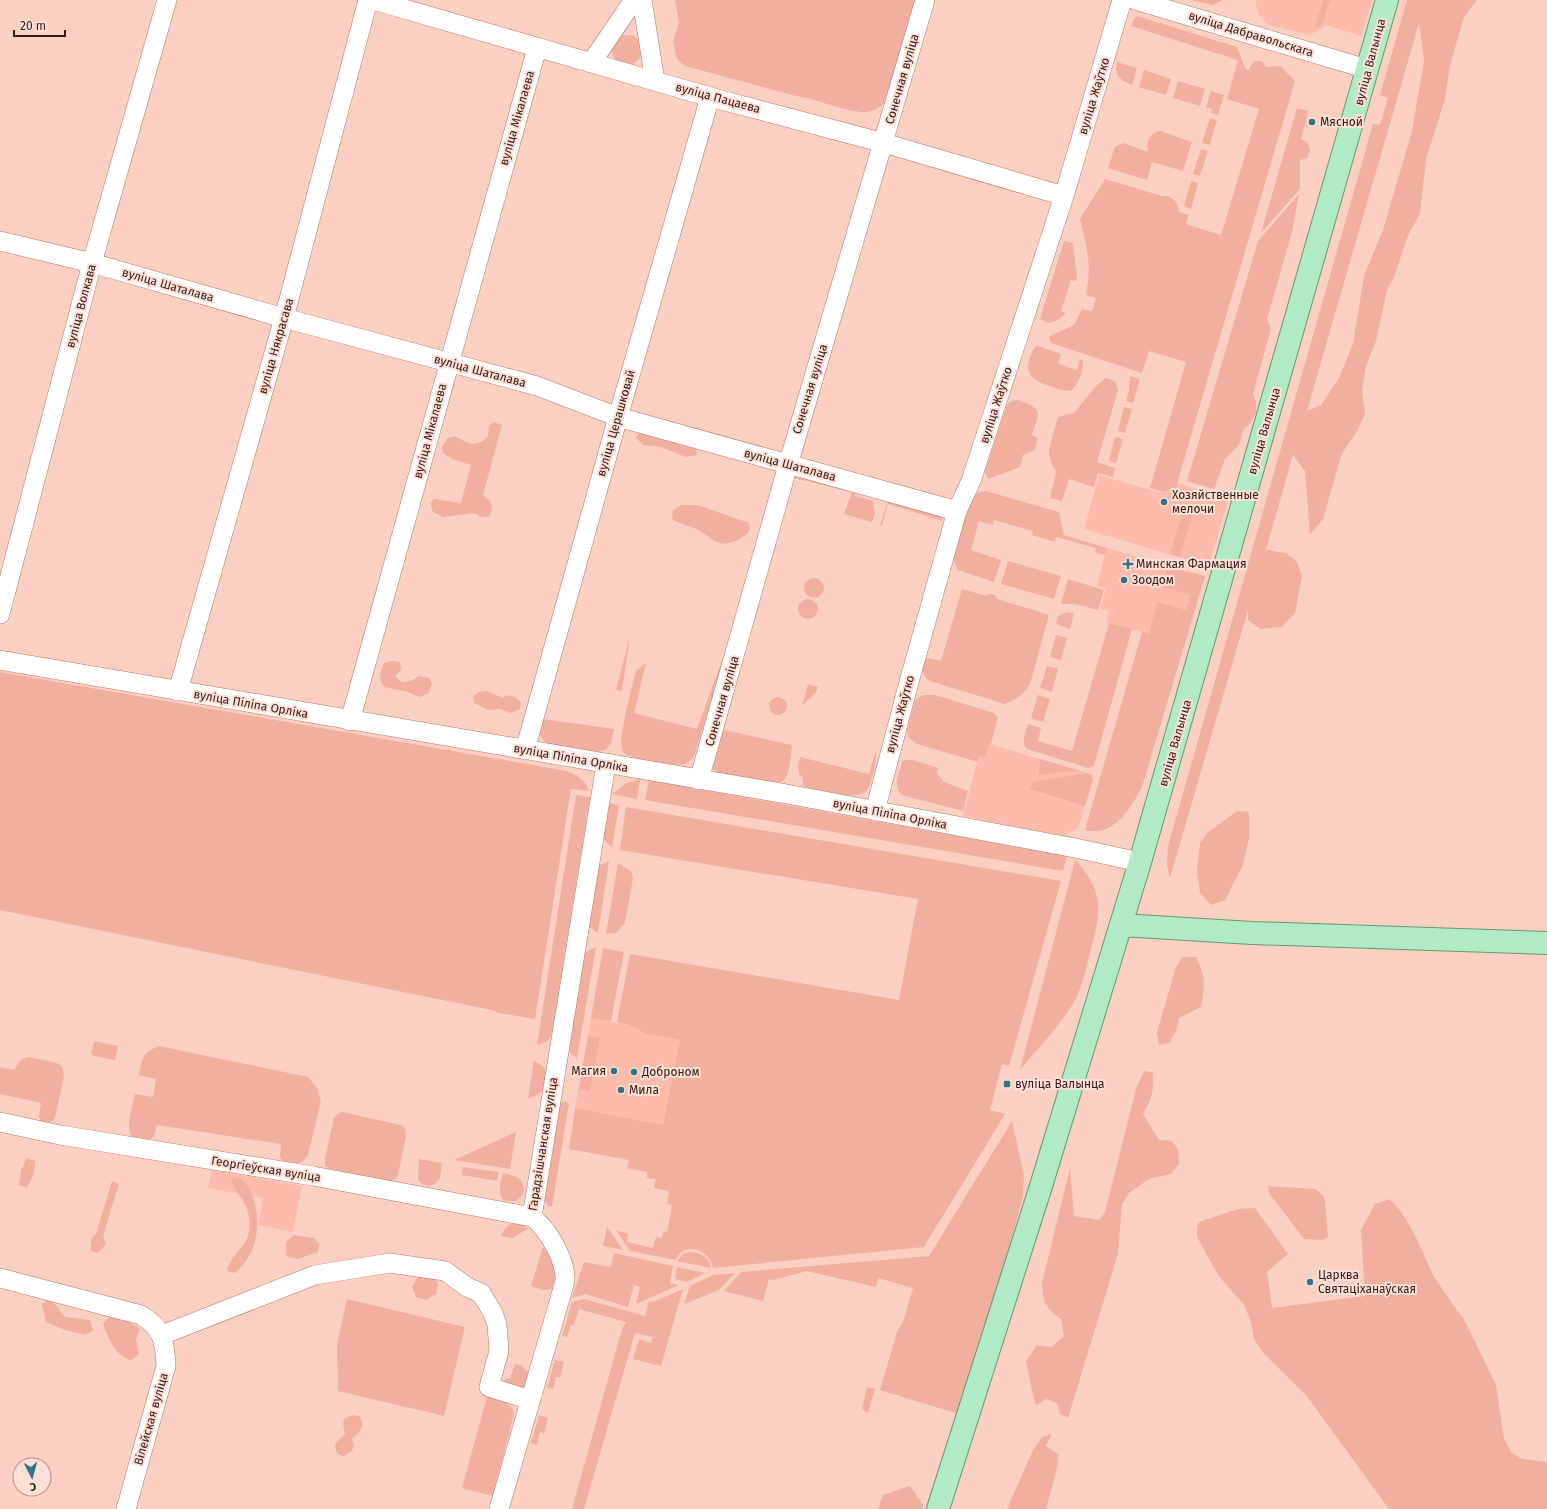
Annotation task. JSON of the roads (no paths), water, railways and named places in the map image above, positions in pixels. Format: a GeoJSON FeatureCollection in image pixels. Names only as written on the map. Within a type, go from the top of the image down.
{"type":"FeatureCollection","features":[{"type":"Feature","properties":{"kind":"main road","name":"вуліца Валынца"},"geometry":{"type":"LineString","coordinates":[[938,1509],[1041,1186],[1140,862],[1387,0]]}},
{"type":"Feature","properties":{"kind":"main road"},"geometry":{"type":"LineString","coordinates":[[1121,925],[1244,933],[1547,943]]}},
{"type":"Feature","properties":{"kind":"street","name":"вуліца Волкава"},"geometry":{"type":"LineString","coordinates":[[0,614],[92,263],[167,0]]}},
{"type":"Feature","properties":{"kind":"street","name":"вуліца Някрасава"},"geometry":{"type":"LineString","coordinates":[[178,691],[284,318],[368,0]]}},
{"type":"Feature","properties":{"kind":"street","name":"вуліца Пацаева"},"geometry":{"type":"LineString","coordinates":[[373,0],[710,97],[884,143],[1064,196]]}},
{"type":"Feature","properties":{"kind":"street"},"geometry":{"type":"LineString","coordinates":[[591,63],[634,0]]}},
{"type":"Feature","properties":{"kind":"street"},"geometry":{"type":"LineString","coordinates":[[642,0],[655,81]]}},
{"type":"Feature","properties":{"kind":"street","name":"Сонечная вуліца"},"geometry":{"type":"LineString","coordinates":[[699,780],[788,465],[925,0]]}},
{"type":"Feature","properties":{"kind":"street","name":"вуліца Жаўтко"},"geometry":{"type":"LineString","coordinates":[[875,811],[903,703],[957,511],[971,481],[1064,196],[1122,0]]}},
{"type":"Feature","properties":{"kind":"street","name":"вуліца Дабравольскага"},"geometry":{"type":"LineString","coordinates":[[1135,0],[1367,69]]}},
{"type":"Feature","properties":{"kind":"street","name":"вуліца Мікалаева"},"geometry":{"type":"LineString","coordinates":[[350,721],[537,48]]}},
{"type":"Feature","properties":{"kind":"street","name":"вуліца Церашковай"},"geometry":{"type":"LineString","coordinates":[[525,750],[618,417],[710,97]]}},
{"type":"Feature","properties":{"kind":"street","name":"вуліца Шаталава"},"geometry":{"type":"LineString","coordinates":[[0,240],[92,263],[284,318],[537,386],[618,417],[957,511]]}},
{"type":"Feature","properties":{"kind":"street","name":"вуліца Піліпа Орліка"},"geometry":{"type":"LineString","coordinates":[[0,660],[875,811],[1075,848],[1140,862]]}},
{"type":"Feature","properties":{"kind":"street","name":"Гарадзішчанская вуліца"},"geometry":{"type":"LineString","coordinates":[[499,1509],[565,1281],[565,1272],[560,1255],[542,1227],[532,1217],[606,764]]}},
{"type":"Feature","properties":{"kind":"street","name":"Георгіеўская вуліца"},"geometry":{"type":"LineString","coordinates":[[0,1122],[60,1135],[313,1176],[532,1217]]}},
{"type":"Feature","properties":{"kind":"street"},"geometry":{"type":"LineString","coordinates":[[162,1335],[315,1275],[390,1263],[445,1271],[467,1288],[481,1293],[493,1313],[497,1325],[500,1351],[489,1387],[530,1400]]}},
{"type":"Feature","properties":{"kind":"street","name":"Вілейская вуліца"},"geometry":{"type":"LineString","coordinates":[[0,1278],[141,1315],[150,1320],[162,1335],[165,1345],[166,1366],[126,1509]]}},
{"type":"Feature","properties":{"kind":"place","name":"Мясной"},"geometry":{"type":"Point","coordinates":[1312,122]}},
{"type":"Feature","properties":{"kind":"place","name":"Хозяйственные мелочи"},"geometry":{"type":"Point","coordinates":[1164,502]}},
{"type":"Feature","properties":{"kind":"place","name":"Минская Фармация"},"geometry":{"type":"Point","coordinates":[1128,564]}},
{"type":"Feature","properties":{"kind":"place","name":"Зоодом"},"geometry":{"type":"Point","coordinates":[1124,580]}},
{"type":"Feature","properties":{"kind":"place","name":"Магия"},"geometry":{"type":"Point","coordinates":[614,1071]}},
{"type":"Feature","properties":{"kind":"place","name":"Доброном"},"geometry":{"type":"Point","coordinates":[634,1072]}},
{"type":"Feature","properties":{"kind":"place","name":"вуліца Валынца"},"geometry":{"type":"Point","coordinates":[1007,1084]}},
{"type":"Feature","properties":{"kind":"place","name":"Мила"},"geometry":{"type":"Point","coordinates":[621,1090]}},
{"type":"Feature","properties":{"kind":"place","name":"Царква Святаціханаўская"},"geometry":{"type":"Point","coordinates":[1310,1282]}}]}
